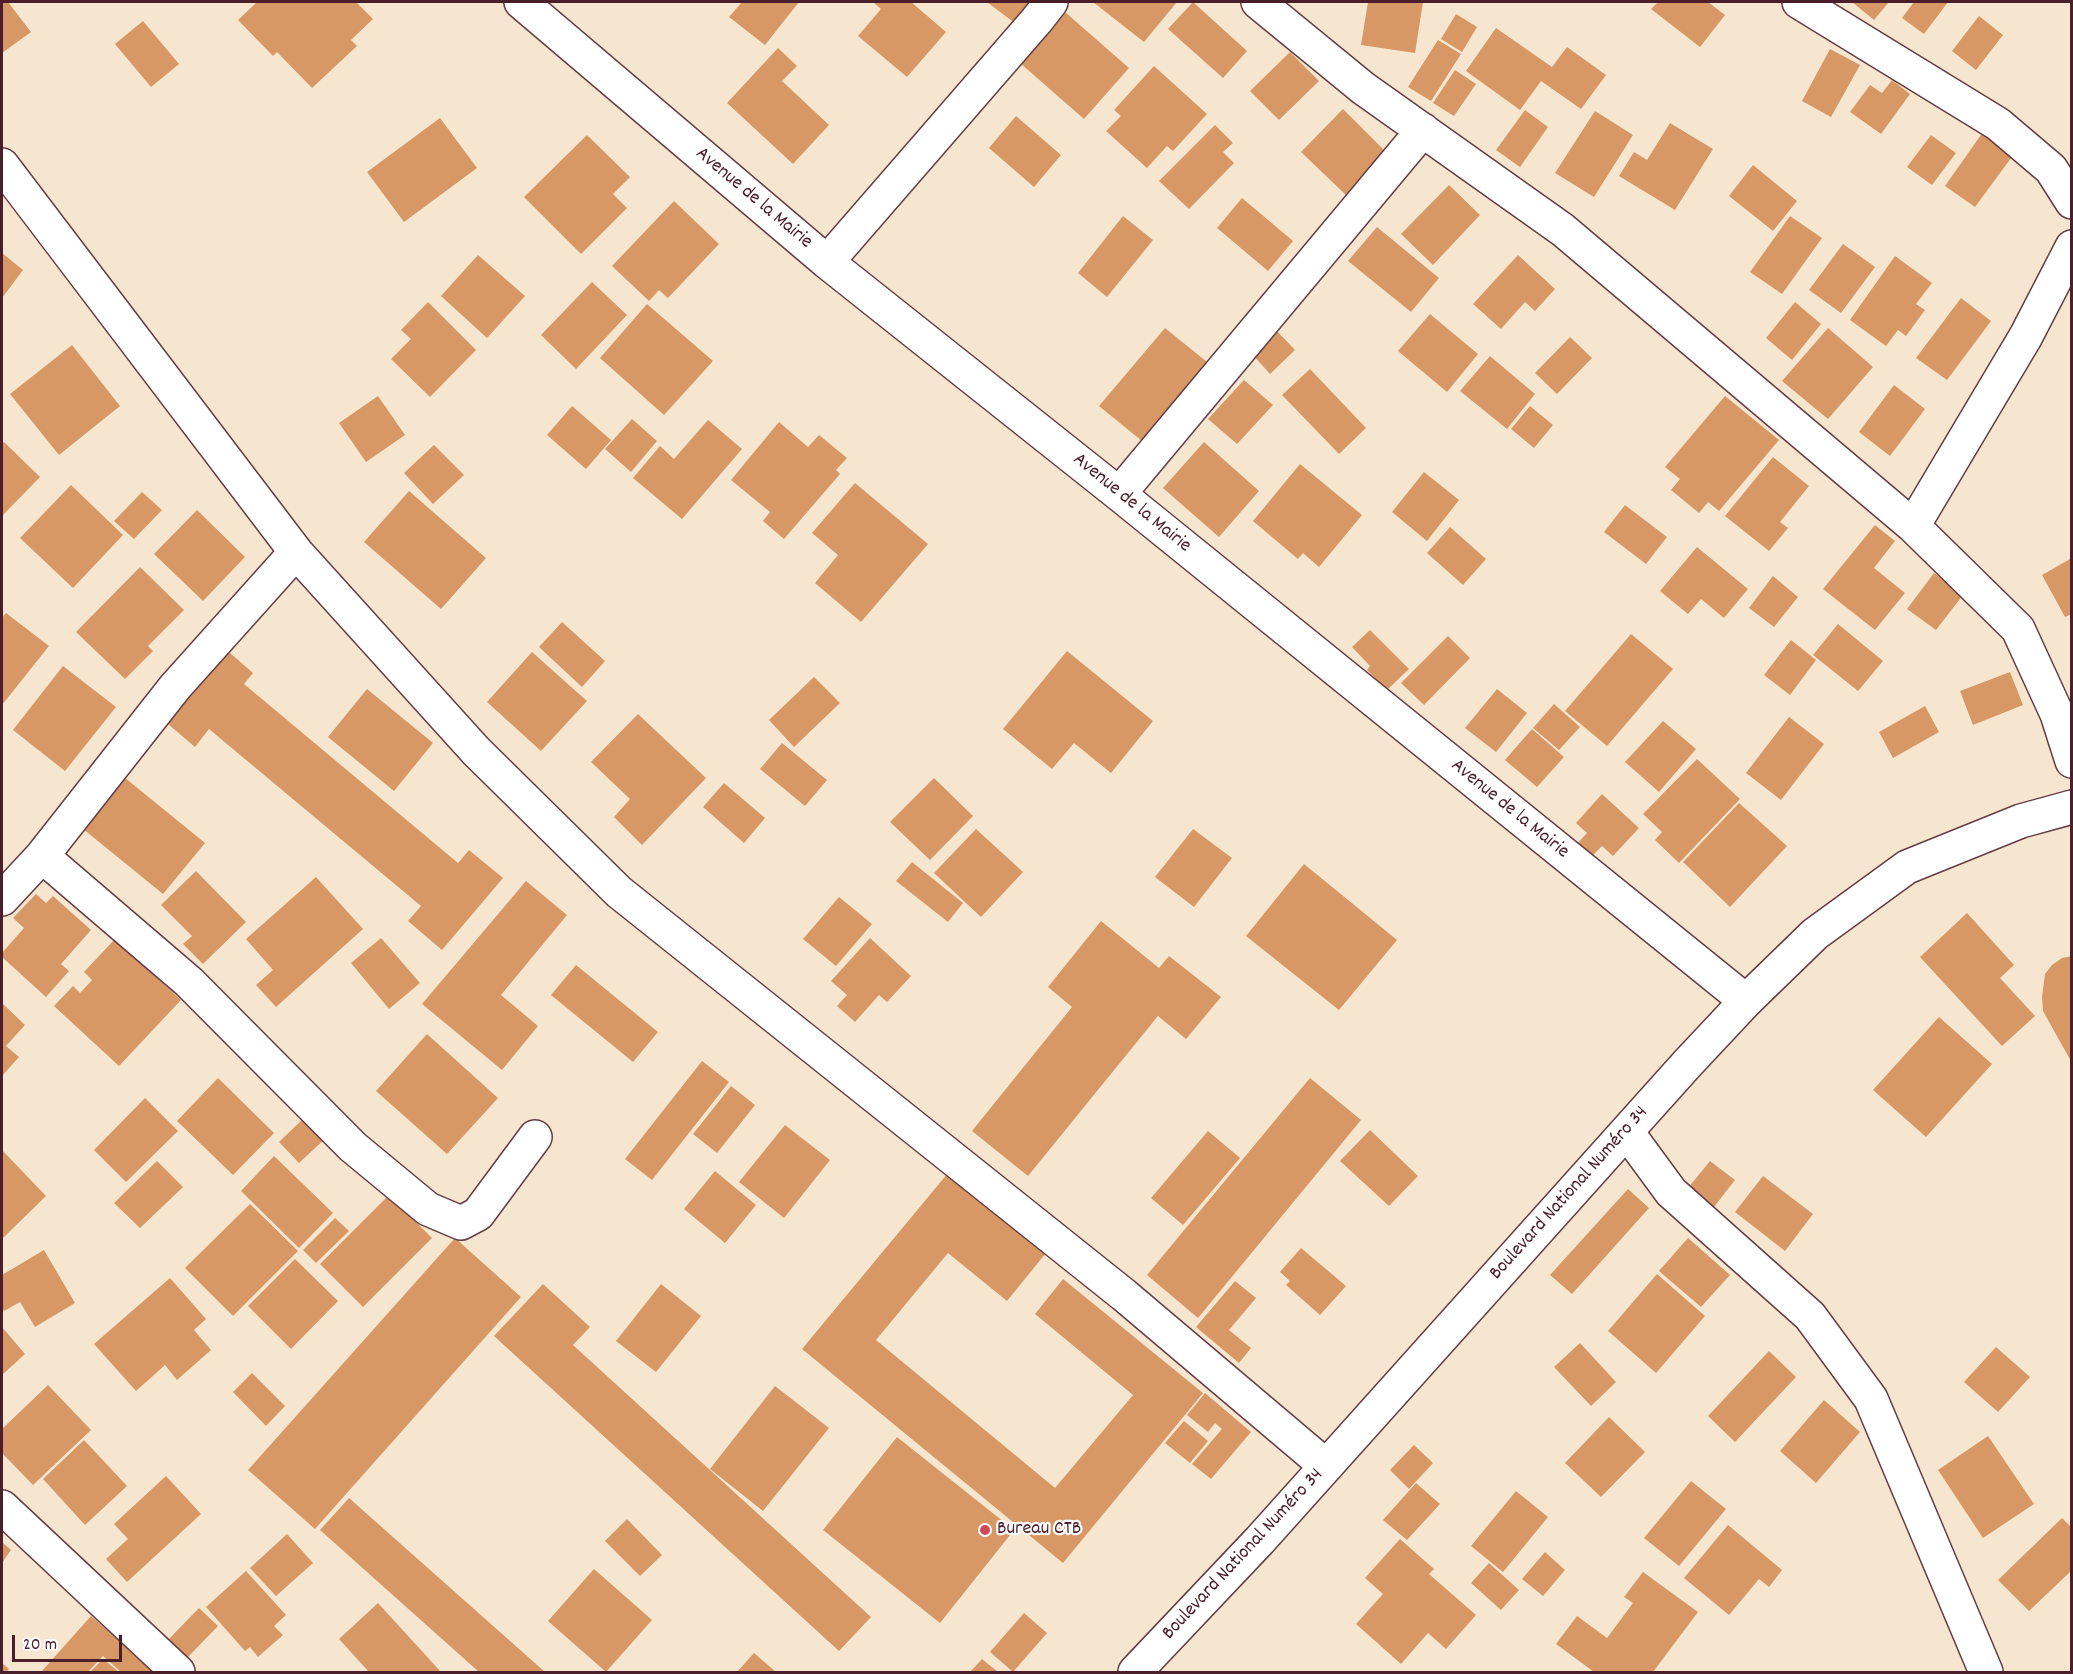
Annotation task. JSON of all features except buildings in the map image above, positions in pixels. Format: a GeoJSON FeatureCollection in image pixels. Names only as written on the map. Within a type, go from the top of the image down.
{"type":"FeatureCollection","features":[{"type":"Feature","properties":{"kind":"street"},"geometry":{"type":"LineString","coordinates":[[827,262],[1051,2]]}},
{"type":"Feature","properties":{"kind":"street"},"geometry":{"type":"LineString","coordinates":[[1258,2],[1363,88],[1563,230],[1913,526],[2018,629],[2057,714],[2072,761]]}},
{"type":"Feature","properties":{"kind":"street"},"geometry":{"type":"LineString","coordinates":[[1799,2],[1998,124],[2051,169],[2072,202]]}},
{"type":"Feature","properties":{"kind":"street","name":"Avenue de la Mairie"},"geometry":{"type":"LineString","coordinates":[[539,7],[827,262],[1119,494],[1746,1001]]}},
{"type":"Feature","properties":{"kind":"street"},"geometry":{"type":"LineString","coordinates":[[1119,494],[1423,130]]}},
{"type":"Feature","properties":{"kind":"street"},"geometry":{"type":"LineString","coordinates":[[4,175],[296,552],[476,751],[619,892],[1106,1281],[1326,1466]]}},
{"type":"Feature","properties":{"kind":"street"},"geometry":{"type":"LineString","coordinates":[[1913,526],[2026,336],[2072,247]]}},
{"type":"Feature","properties":{"kind":"street"},"geometry":{"type":"LineString","coordinates":[[2,899],[42,856],[175,687],[296,552]]}},
{"type":"Feature","properties":{"kind":"street","name":"Boulevard National Numéro 34"},"geometry":{"type":"LineString","coordinates":[[1135,1672],[1260,1540],[1746,1001],[1815,934],[1907,867],[2021,821],[2072,807]]}},
{"type":"Feature","properties":{"kind":"street"},"geometry":{"type":"LineString","coordinates":[[42,856],[189,982],[353,1148],[428,1209],[461,1223],[478,1214],[535,1137]]}},
{"type":"Feature","properties":{"kind":"street"},"geometry":{"type":"LineString","coordinates":[[1627,1132],[1671,1192],[1810,1316],[1871,1399],[1986,1672]]}},
{"type":"Feature","properties":{"kind":"street"},"geometry":{"type":"LineString","coordinates":[[2,1508],[178,1672]]}},
{"type":"Feature","properties":{"kind":"place","name":"Bureau CTB"},"geometry":{"type":"Point","coordinates":[985,1530]}}]}
